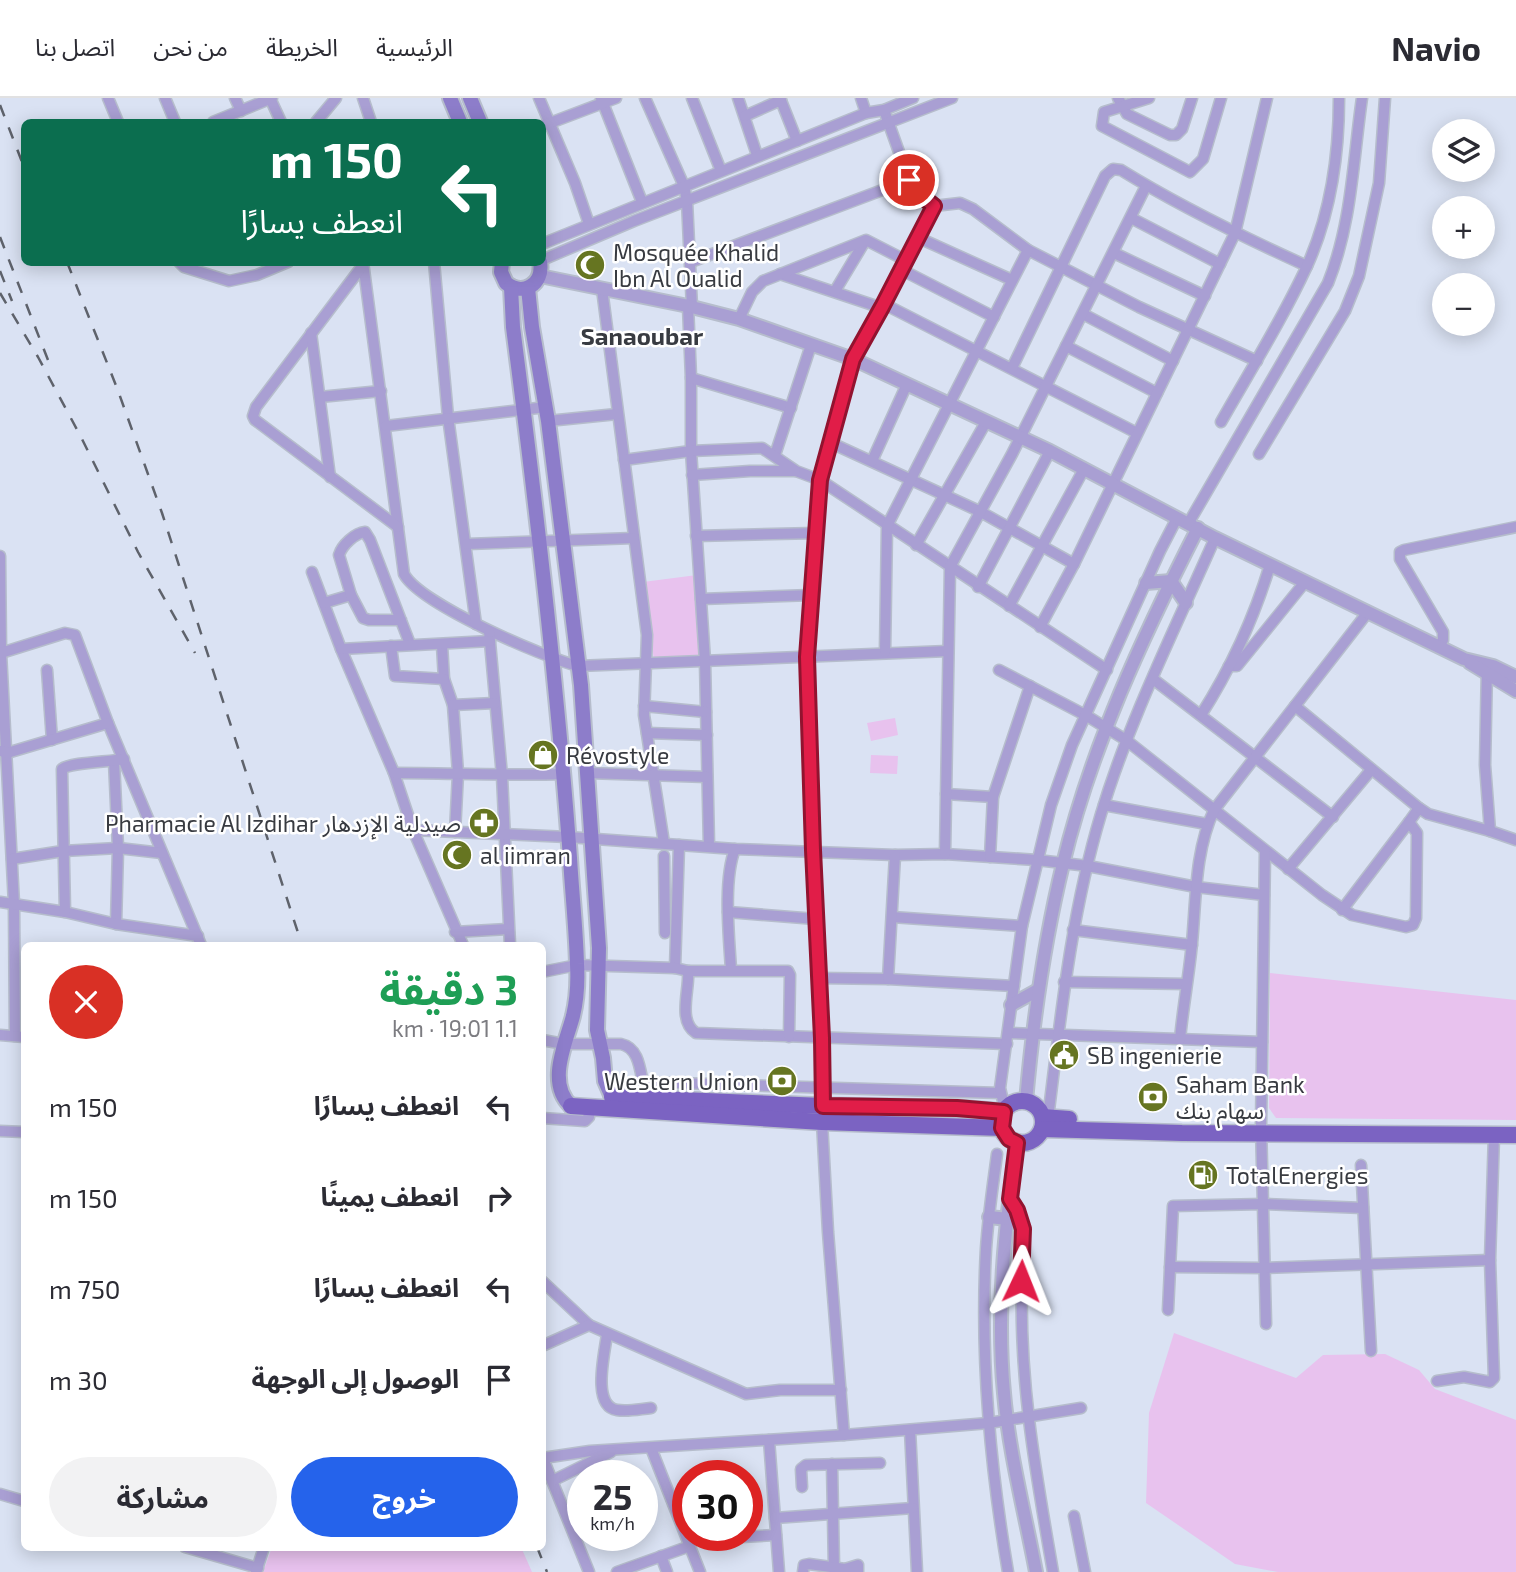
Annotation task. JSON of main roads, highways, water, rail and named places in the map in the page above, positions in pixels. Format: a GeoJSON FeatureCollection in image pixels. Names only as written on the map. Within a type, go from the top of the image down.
{"type":"FeatureCollection","features":[{"type":"Feature","properties":{"kind":"main road"},"geometry":{"type":"LineString","coordinates":[[450,98],[459,119]]}},
{"type":"Feature","properties":{"kind":"main road"},"geometry":{"type":"LineString","coordinates":[[470,98],[479,119]]}},
{"type":"Feature","properties":{"kind":"main road"},"geometry":{"type":"LineString","coordinates":[[502,266],[503,278],[510,287],[554,660],[564,774],[577,965],[575,1004],[560,1059],[559,1077],[563,1096],[571,1106],[590,1108],[1004,1117]]}},
{"type":"Feature","properties":{"kind":"main road"},"geometry":{"type":"LineString","coordinates":[[541,266],[528,288],[547,414],[578,666],[600,966],[596,1022],[605,1081],[612,1097],[822,1114]]}},
{"type":"Feature","properties":{"kind":"main road"},"geometry":{"type":"LineString","coordinates":[[510,287],[519,290],[528,288]]}},
{"type":"Feature","properties":{"kind":"main road"},"geometry":{"type":"LineString","coordinates":[[1004,1117],[1016,1102],[1026,1101],[1037,1107],[1044,1121]]}},
{"type":"Feature","properties":{"kind":"main road"},"geometry":{"type":"LineString","coordinates":[[1004,1117],[1009,1139],[1017,1143],[1032,1141],[1044,1121]]}},
{"type":"Feature","properties":{"kind":"main road"},"geometry":{"type":"LineString","coordinates":[[1044,1121],[1261,1130],[1516,1135]]}},
{"type":"Feature","properties":{"kind":"main road"},"geometry":{"type":"LineString","coordinates":[[1261,1130],[1516,1128]]}},
{"type":"Feature","properties":{"kind":"railway"},"geometry":{"type":"LineString","coordinates":[[0,105],[21,159]]}},
{"type":"Feature","properties":{"kind":"railway"},"geometry":{"type":"LineString","coordinates":[[0,237],[48,360]]}},
{"type":"Feature","properties":{"kind":"railway"},"geometry":{"type":"LineString","coordinates":[[69,266],[117,388],[162,513],[301,942]]}},
{"type":"Feature","properties":{"kind":"railway"},"geometry":{"type":"LineString","coordinates":[[0,271],[12,301]]}},
{"type":"Feature","properties":{"kind":"railway"},"geometry":{"type":"LineString","coordinates":[[0,293],[38,357],[138,552],[195,653]]}},
{"type":"Feature","properties":{"kind":"railway"},"geometry":{"type":"LineString","coordinates":[[539,1551],[547,1572]]}},
{"type":"Feature","properties":{"kind":"place","name":"Mosquée Khalid Ibn Al Oualid"},"geometry":{"type":"Point","coordinates":[590,265]}},
{"type":"Feature","properties":{"kind":"place","name":"Révostyle"},"geometry":{"type":"Point","coordinates":[543,755]}},
{"type":"Feature","properties":{"kind":"place","name":"Pharmacie Al Izdihar صيدلية الإزدهار"},"geometry":{"type":"Point","coordinates":[484,823]}},
{"type":"Feature","properties":{"kind":"place","name":"al iimran"},"geometry":{"type":"Point","coordinates":[457,855]}},
{"type":"Feature","properties":{"kind":"place","name":"SB ingenierie"},"geometry":{"type":"Point","coordinates":[1064,1055]}},
{"type":"Feature","properties":{"kind":"place","name":"Western Union"},"geometry":{"type":"Point","coordinates":[782,1081]}},
{"type":"Feature","properties":{"kind":"place","name":"Saham Bank سهام بنك"},"geometry":{"type":"Point","coordinates":[1153,1097]}},
{"type":"Feature","properties":{"kind":"place","name":"TotalEnergies"},"geometry":{"type":"Point","coordinates":[1203,1175]}},
{"type":"Feature","properties":{"kind":"district","name":"Sanaoubar"},"geometry":{"type":"Point","coordinates":[642,335]}}]}
